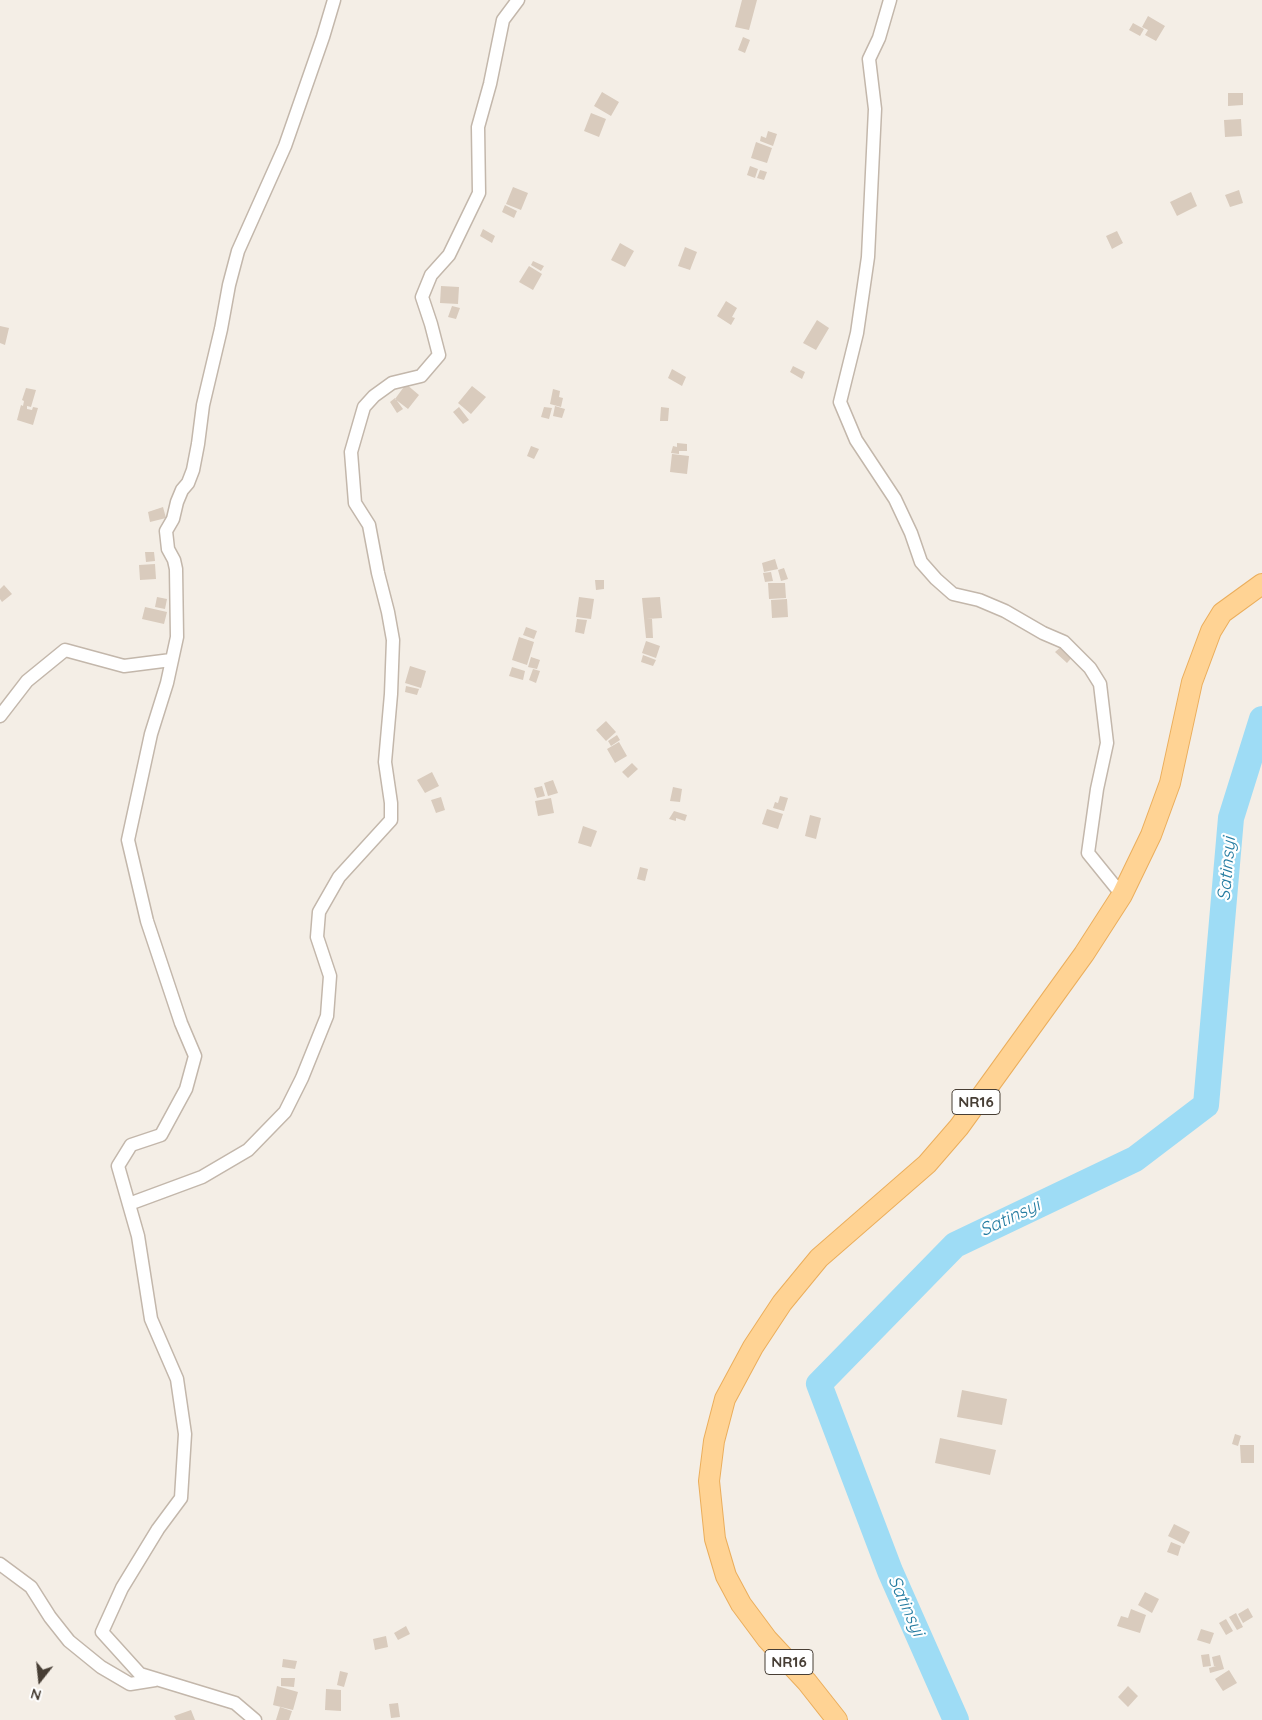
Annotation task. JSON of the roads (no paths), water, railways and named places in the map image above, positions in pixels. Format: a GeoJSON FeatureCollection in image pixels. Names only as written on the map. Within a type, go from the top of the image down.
{"type":"FeatureCollection","features":[{"type":"Feature","properties":{"kind":"main road","name":"NR16"},"geometry":{"type":"LineString","coordinates":[[837,1720],[807,1682],[768,1639],[741,1604],[726,1576],[715,1539],[709,1481],[714,1441],[725,1399],[753,1347],[782,1302],[819,1258],[927,1164],[958,1127],[1084,954],[1122,895],[1150,835],[1170,784],[1192,682],[1211,631],[1222,613],[1262,584]]}},
{"type":"Feature","properties":{"kind":"street"},"geometry":{"type":"LineString","coordinates":[[256,1720],[235,1703],[140,1674],[102,1632],[122,1588],[158,1529],[181,1498],[185,1434],[177,1379],[151,1319],[138,1236],[118,1166],[131,1145],[161,1135],[186,1089],[195,1056],[181,1023],[147,921],[128,840],[151,734],[167,683],[177,637],[176,569],[168,549],[166,531],[173,519],[182,490],[188,483],[193,470],[203,406],[238,252],[285,146],[334,0]]}},
{"type":"Feature","properties":{"kind":"street"},"geometry":{"type":"LineString","coordinates":[[129,1204],[202,1177],[248,1150],[285,1112],[302,1078],[327,1016],[330,976],[317,937],[319,912],[339,877],[391,820],[391,803],[385,762],[393,640],[369,525],[355,503],[351,452],[364,407],[374,396],[392,383],[421,376],[439,355],[422,298],[431,274],[449,255],[479,193],[478,128],[490,84],[503,20],[518,0]]}},
{"type":"Feature","properties":{"kind":"street"},"geometry":{"type":"LineString","coordinates":[[890,0],[879,38],[869,59],[875,109],[868,257],[857,332],[840,402],[856,440],[895,499],[911,533],[921,562],[936,579],[953,594],[979,600],[1005,610],[1043,633],[1064,642],[1090,668],[1100,684],[1107,742],[1097,789],[1088,853],[1122,895]]}},
{"type":"Feature","properties":{"kind":"street"},"geometry":{"type":"LineString","coordinates":[[0,716],[27,681],[66,650],[124,666],[171,660]]}},
{"type":"Feature","properties":{"kind":"street"},"geometry":{"type":"LineString","coordinates":[[0,1564],[31,1587],[50,1617],[69,1641],[101,1667],[130,1684],[158,1679]]}},
{"type":"Feature","properties":{"kind":"waterway","name":"Satinsyi"},"geometry":{"type":"LineString","coordinates":[[956,1720],[890,1571],[819,1384],[955,1245],[1135,1159],[1206,1105],[1231,818],[1262,719]]}}]}
